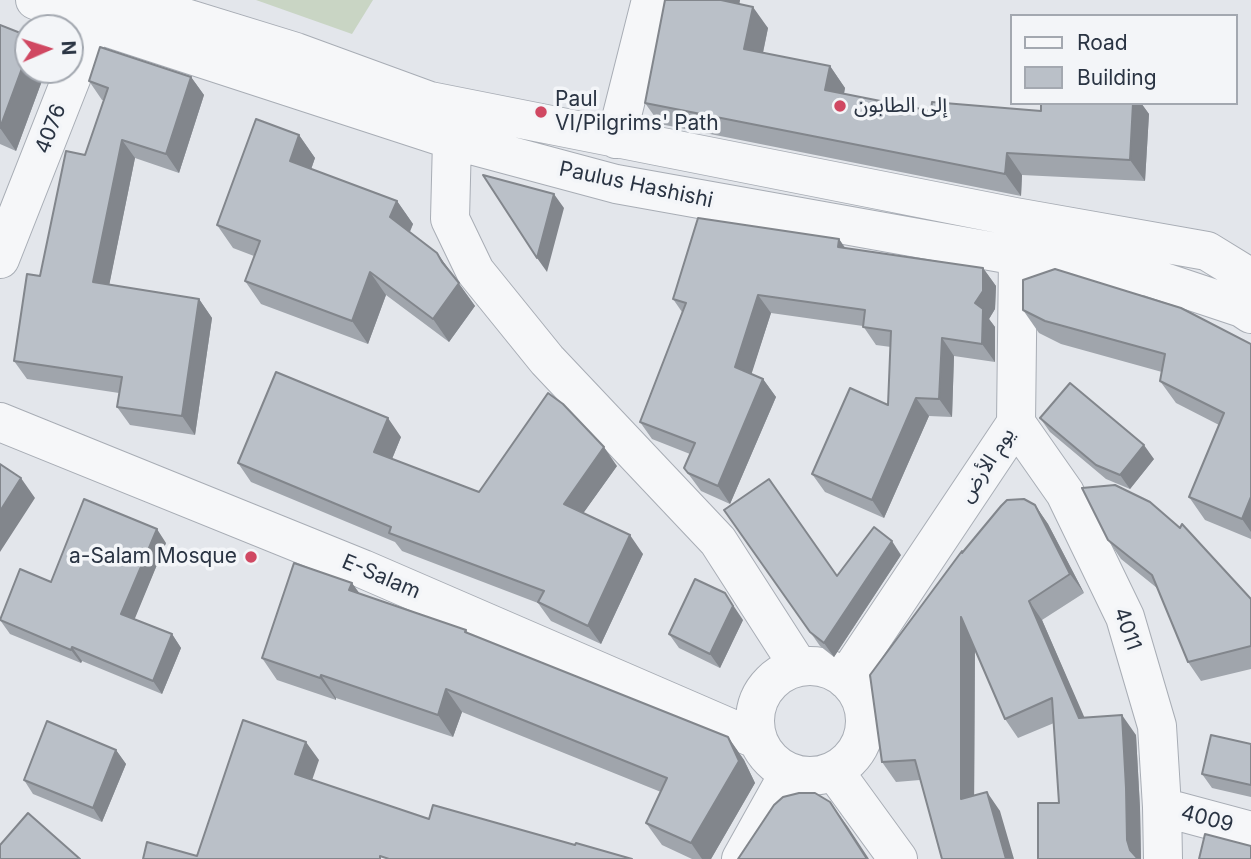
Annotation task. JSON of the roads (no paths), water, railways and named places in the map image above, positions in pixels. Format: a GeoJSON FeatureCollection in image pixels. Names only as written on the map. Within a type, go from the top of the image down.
{"type":"FeatureCollection","features":[{"type":"Feature","properties":{"kind":"street","name":"Paulus Hashishi"},"geometry":{"type":"LineString","coordinates":[[36,0],[98,12],[452,141],[616,184],[1149,277],[1242,308],[1251,314]]}},
{"type":"Feature","properties":{"kind":"street","name":"Paulus Hashishi"},"geometry":{"type":"LineString","coordinates":[[127,0],[296,52],[430,101],[1015,217],[1207,251],[1251,278]]}},
{"type":"Feature","properties":{"kind":"street"},"geometry":{"type":"LineString","coordinates":[[616,139],[651,0]]}},
{"type":"Feature","properties":{"kind":"street","name":"4076"},"geometry":{"type":"LineString","coordinates":[[0,259],[98,12]]}},
{"type":"Feature","properties":{"kind":"street"},"geometry":{"type":"LineString","coordinates":[[430,101],[452,141],[450,219],[475,271],[547,360],[718,541],[799,667]]}},
{"type":"Feature","properties":{"kind":"street","name":"يوم الأرض"},"geometry":{"type":"LineString","coordinates":[[845,679],[1016,424],[1018,256],[1015,217]]}},
{"type":"Feature","properties":{"kind":"street"},"geometry":{"type":"LineString","coordinates":[[1207,251],[1251,250]]}},
{"type":"Feature","properties":{"kind":"street","name":"E-Salam"},"geometry":{"type":"LineString","coordinates":[[0,422],[375,574],[758,740]]}},
{"type":"Feature","properties":{"kind":"street","name":"4011"},"geometry":{"type":"LineString","coordinates":[[1016,424],[1065,493],[1125,617],[1157,726],[1163,859]]}},
{"type":"Feature","properties":{"kind":"street"},"geometry":{"type":"LineString","coordinates":[[799,667],[830,670],[845,679],[859,697],[865,715],[864,734],[850,760],[834,771],[808,777],[789,773],[768,757],[758,740],[755,723],[758,704],[767,687],[781,674],[799,667]]}},
{"type":"Feature","properties":{"kind":"street"},"geometry":{"type":"LineString","coordinates":[[834,771],[898,859]]}},
{"type":"Feature","properties":{"kind":"street"},"geometry":{"type":"LineString","coordinates":[[741,859],[789,773]]}},
{"type":"Feature","properties":{"kind":"street","name":"4009"},"geometry":{"type":"LineString","coordinates":[[1162,807],[1251,831]]}},
{"type":"Feature","properties":{"kind":"place","name":"إلى الطابون"},"geometry":{"type":"Point","coordinates":[840,106]}},
{"type":"Feature","properties":{"kind":"place","name":"Paul VI/Pilgrims' Path"},"geometry":{"type":"Point","coordinates":[541,112]}},
{"type":"Feature","properties":{"kind":"place","name":"a-Salam Mosque"},"geometry":{"type":"Point","coordinates":[251,557]}}]}
